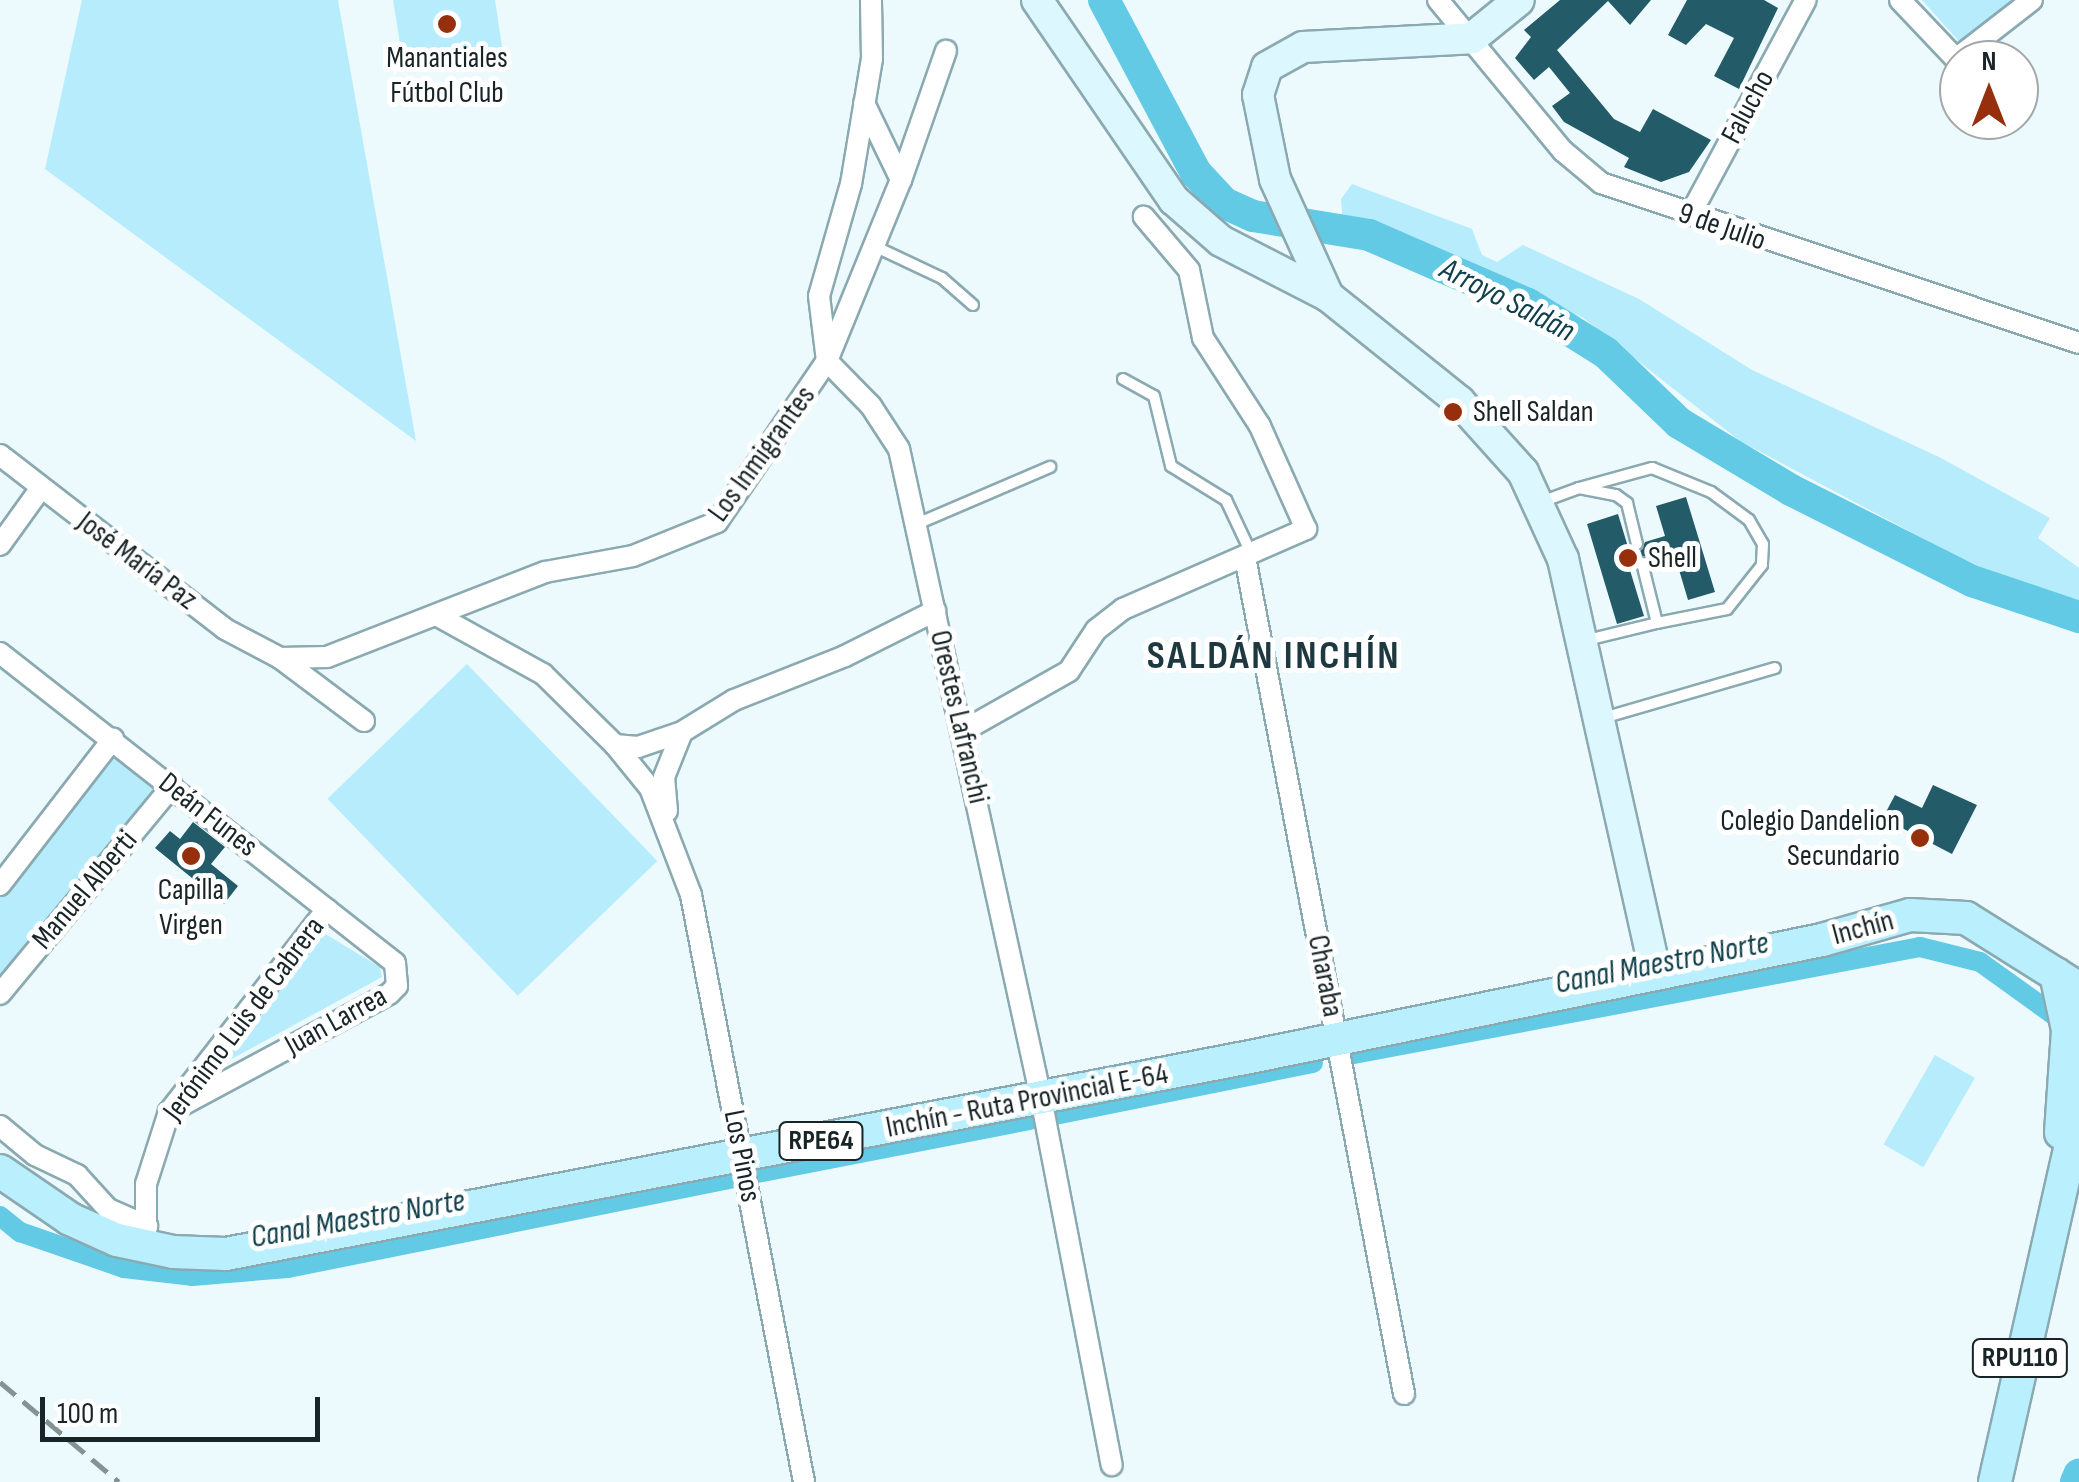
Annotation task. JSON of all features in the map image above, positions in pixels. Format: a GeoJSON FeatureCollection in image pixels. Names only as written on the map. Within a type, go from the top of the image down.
{"type":"FeatureCollection","features":[{"type":"Feature","properties":{"kind":"main road"},"geometry":{"type":"LineString","coordinates":[[1038,0],[1174,200],[1222,241],[1328,296],[1497,437],[1540,502],[1563,559],[1656,975]]}},
{"type":"Feature","properties":{"kind":"main road"},"geometry":{"type":"LineString","coordinates":[[1328,296],[1302,247],[1275,179],[1258,95],[1267,66],[1281,54],[1302,47],[1472,38],[1518,0]]}},
{"type":"Feature","properties":{"kind":"main road"},"geometry":{"type":"LineString","coordinates":[[1271,267],[1293,267],[1302,247]]}},
{"type":"Feature","properties":{"kind":"main road","name":"Inchín"},"geometry":{"type":"LineString","coordinates":[[1656,975],[1926,914],[1979,924],[2067,982]]}},
{"type":"Feature","properties":{"kind":"main road","name":"Inchín - Ruta Provincial E-64"},"geometry":{"type":"LineString","coordinates":[[0,1171],[70,1219],[198,1254],[260,1250],[1656,975]]}},
{"type":"Feature","properties":{"kind":"main road","name":"RPU110"},"geometry":{"type":"LineString","coordinates":[[2048,1234],[2068,1042],[2067,982]]}},
{"type":"Feature","properties":{"kind":"main road","name":"RPU110"},"geometry":{"type":"LineString","coordinates":[[1995,1482],[2079,1108]]}},
{"type":"Feature","properties":{"kind":"street","name":"Los Inmigrantes"},"geometry":{"type":"LineString","coordinates":[[280,658],[327,657],[545,572],[633,556],[702,532],[736,496],[827,362],[819,296],[852,184],[873,46],[871,0]]}},
{"type":"Feature","properties":{"kind":"street","name":"9 de Julio"},"geometry":{"type":"LineString","coordinates":[[1438,0],[1584,171],[1626,194],[2079,342]]}},
{"type":"Feature","properties":{"kind":"street","name":"Falucho"},"geometry":{"type":"LineString","coordinates":[[1690,215],[1806,0]]}},
{"type":"Feature","properties":{"kind":"street"},"geometry":{"type":"LineString","coordinates":[[1900,0],[1956,59],[2032,0]]}},
{"type":"Feature","properties":{"kind":"street"},"geometry":{"type":"LineString","coordinates":[[827,362],[902,180],[946,51]]}},
{"type":"Feature","properties":{"kind":"street"},"geometry":{"type":"LineString","coordinates":[[864,103],[902,180]]}},
{"type":"Feature","properties":{"kind":"street"},"geometry":{"type":"LineString","coordinates":[[964,731],[1068,671],[1096,630],[1122,610],[1248,556],[1308,522],[1260,426],[1203,338],[1189,270],[1144,218]]}},
{"type":"Feature","properties":{"kind":"street","name":"Orestes Lafranchi"},"geometry":{"type":"LineString","coordinates":[[827,362],[895,438],[964,731],[1112,1465]]}},
{"type":"Feature","properties":{"kind":"street","name":"José María Paz"},"geometry":{"type":"LineString","coordinates":[[0,455],[225,629],[280,658],[364,721]]}},
{"type":"Feature","properties":{"kind":"street"},"geometry":{"type":"LineString","coordinates":[[0,546],[42,488]]}},
{"type":"Feature","properties":{"kind":"street","name":"Charaba"},"geometry":{"type":"LineString","coordinates":[[1248,556],[1404,1394]]}},
{"type":"Feature","properties":{"kind":"street"},"geometry":{"type":"LineString","coordinates":[[615,745],[638,747],[682,732],[734,700],[845,656],[935,610]]}},
{"type":"Feature","properties":{"kind":"street","name":"Los Pinos"},"geometry":{"type":"LineString","coordinates":[[440,616],[543,674],[615,745],[650,788],[671,832],[691,895],[804,1482]]}},
{"type":"Feature","properties":{"kind":"street","name":"Deán Funes"},"geometry":{"type":"LineString","coordinates":[[0,653],[395,963],[397,986]]}},
{"type":"Feature","properties":{"kind":"street","name":"Los Pinos"},"geometry":{"type":"LineString","coordinates":[[671,832],[664,777],[682,732]]}},
{"type":"Feature","properties":{"kind":"street"},"geometry":{"type":"LineString","coordinates":[[0,885],[112,739]]}},
{"type":"Feature","properties":{"kind":"street","name":"Manuel Alberti"},"geometry":{"type":"LineString","coordinates":[[2,986],[172,786]]}},
{"type":"Feature","properties":{"kind":"street","name":"Jerónimo Luis de Cabrera"},"geometry":{"type":"LineString","coordinates":[[146,1237],[146,1184],[169,1112],[327,909]]}},
{"type":"Feature","properties":{"kind":"street","name":"Juan Larrea"},"geometry":{"type":"LineString","coordinates":[[169,1112],[397,986]]}},
{"type":"Feature","properties":{"kind":"street"},"geometry":{"type":"LineString","coordinates":[[0,1126],[34,1155],[78,1175],[108,1209],[146,1237]]}},
{"type":"Feature","properties":{"kind":"lane"},"geometry":{"type":"LineString","coordinates":[[874,246],[942,278],[973,305]]}},
{"type":"Feature","properties":{"kind":"lane"},"geometry":{"type":"LineString","coordinates":[[1123,378],[1154,396],[1168,460],[1226,500],[1248,556]]}},
{"type":"Feature","properties":{"kind":"lane"},"geometry":{"type":"LineString","coordinates":[[916,524],[1050,468]]}},
{"type":"Feature","properties":{"kind":"lane"},"geometry":{"type":"LineString","coordinates":[[1540,502],[1652,468],[1711,492],[1749,520],[1763,544],[1762,565],[1728,609],[1582,641]]}},
{"type":"Feature","properties":{"kind":"lane"},"geometry":{"type":"LineString","coordinates":[[1579,488],[1627,504],[1638,544]]}},
{"type":"Feature","properties":{"kind":"lane"},"geometry":{"type":"LineString","coordinates":[[1642,563],[1658,623]]}},
{"type":"Feature","properties":{"kind":"lane"},"geometry":{"type":"LineString","coordinates":[[1597,720],[1775,668]]}},
{"type":"Feature","properties":{"kind":"shaded area"},"geometry":{"type":"Polygon","coordinates":[[[82,0],[338,0],[416,441],[45,169],[82,0]]]}},
{"type":"Feature","properties":{"kind":"shaded area","name":"Manantiales Fútbol Club"},"geometry":{"type":"Polygon","coordinates":[[[393,0],[495,0],[502,47],[402,56],[393,0]]]}},
{"type":"Feature","properties":{"kind":"shaded area"},"geometry":{"type":"Polygon","coordinates":[[[1922,0],[2024,0],[1975,40],[1958,40],[1922,0]]]}},
{"type":"Feature","properties":{"kind":"shaded area"},"geometry":{"type":"Polygon","coordinates":[[[1352,184],[1472,229],[1482,255],[1497,262],[1523,245],[1639,299],[1752,370],[1941,458],[2050,518],[2038,538],[2079,568],[2079,611],[1954,555],[1740,441],[1582,317],[1343,225],[1341,199],[1352,184]]]}},
{"type":"Feature","properties":{"kind":"shaded area"},"geometry":{"type":"Polygon","coordinates":[[[467,664],[657,861],[518,996],[327,799],[467,664]]]}},
{"type":"Feature","properties":{"kind":"shaded area"},"geometry":{"type":"Polygon","coordinates":[[[113,739],[172,786],[0,981],[0,885],[113,739]]]}},
{"type":"Feature","properties":{"kind":"shaded area"},"geometry":{"type":"Polygon","coordinates":[[[322,932],[380,967],[382,977],[215,1068],[322,932]]]}},
{"type":"Feature","properties":{"kind":"shaded area"},"geometry":{"type":"Polygon","coordinates":[[[1935,1055],[1975,1078],[1923,1167],[1884,1144],[1935,1055]]]}},
{"type":"Feature","properties":{"kind":"building"},"geometry":{"type":"Polygon","coordinates":[[[1560,0],[1651,0],[1630,25],[1608,1],[1557,50],[1614,119],[1640,132],[1653,109],[1711,140],[1689,172],[1661,182],[1624,167],[1629,158],[1564,122],[1552,106],[1570,93],[1549,67],[1534,80],[1515,58],[1531,37],[1524,30],[1560,0]]]}},
{"type":"Feature","properties":{"kind":"building"},"geometry":{"type":"Polygon","coordinates":[[[1687,0],[1764,0],[1778,8],[1739,89],[1714,76],[1734,38],[1706,24],[1686,45],[1668,35],[1687,0]]]}},
{"type":"Feature","properties":{"kind":"building","name":"Shell"},"geometry":{"type":"Polygon","coordinates":[[[1686,497],[1715,592],[1688,600],[1674,553],[1650,560],[1639,555],[1629,567],[1644,616],[1617,624],[1587,524],[1618,514],[1628,547],[1640,552],[1645,542],[1665,536],[1656,506],[1686,497]]]}},
{"type":"Feature","properties":{"kind":"building"},"geometry":{"type":"Polygon","coordinates":[[[1933,785],[1977,805],[1952,854],[1902,828],[1899,835],[1879,825],[1895,795],[1922,808],[1933,785]]]}},
{"type":"Feature","properties":{"kind":"building","name":"Capilla Virgen"},"geometry":{"type":"Polygon","coordinates":[[[193,822],[225,847],[211,864],[238,886],[224,904],[155,848],[170,831],[180,839],[193,822]]]}},
{"type":"Feature","properties":{"kind":"waterway","name":"Arroyo Saldán"},"geometry":{"type":"LineString","coordinates":[[1104,0],[1196,173],[1224,203],[1253,216],[1369,235],[1528,304],[1606,353],[1679,423],[1791,490],[1972,581],[2079,617]]}},
{"type":"Feature","properties":{"kind":"waterway","name":"Canal Maestro Norte"},"geometry":{"type":"LineString","coordinates":[[1354,1054],[1920,947],[1980,962],[2069,1026]]}},
{"type":"Feature","properties":{"kind":"waterway","name":"Canal Maestro Norte"},"geometry":{"type":"LineString","coordinates":[[1060,1114],[1313,1063]]}},
{"type":"Feature","properties":{"kind":"waterway","name":"Canal Maestro Norte"},"geometry":{"type":"LineString","coordinates":[[757,1173],[1030,1120]]}},
{"type":"Feature","properties":{"kind":"waterway","name":"Canal Maestro Norte"},"geometry":{"type":"LineString","coordinates":[[0,1216],[20,1232],[124,1268],[192,1276],[288,1268],[733,1178]]}},
{"type":"Feature","properties":{"kind":"waterway","name":"Arroyo Saldán"},"geometry":{"type":"LineString","coordinates":[[2076,1482],[2079,1475]]}},
{"type":"Feature","properties":{"kind":"railway"},"geometry":{"type":"LineString","coordinates":[[0,1382],[119,1482]]}},
{"type":"Feature","properties":{"kind":"place","name":"Manantiales Fútbol Club"},"geometry":{"type":"Point","coordinates":[447,24]}},
{"type":"Feature","properties":{"kind":"place","name":"Shell Saldan"},"geometry":{"type":"Point","coordinates":[1453,412]}},
{"type":"Feature","properties":{"kind":"place","name":"Shell"},"geometry":{"type":"Point","coordinates":[1628,558]}},
{"type":"Feature","properties":{"kind":"place","name":"Colegio Dandelion Secundario"},"geometry":{"type":"Point","coordinates":[1920,838]}},
{"type":"Feature","properties":{"kind":"place","name":"Capilla Virgen"},"geometry":{"type":"Point","coordinates":[191,856]}},
{"type":"Feature","properties":{"kind":"district","name":"SALDÁN INCHÍN"},"geometry":{"type":"Point","coordinates":[1274,656]}}]}
